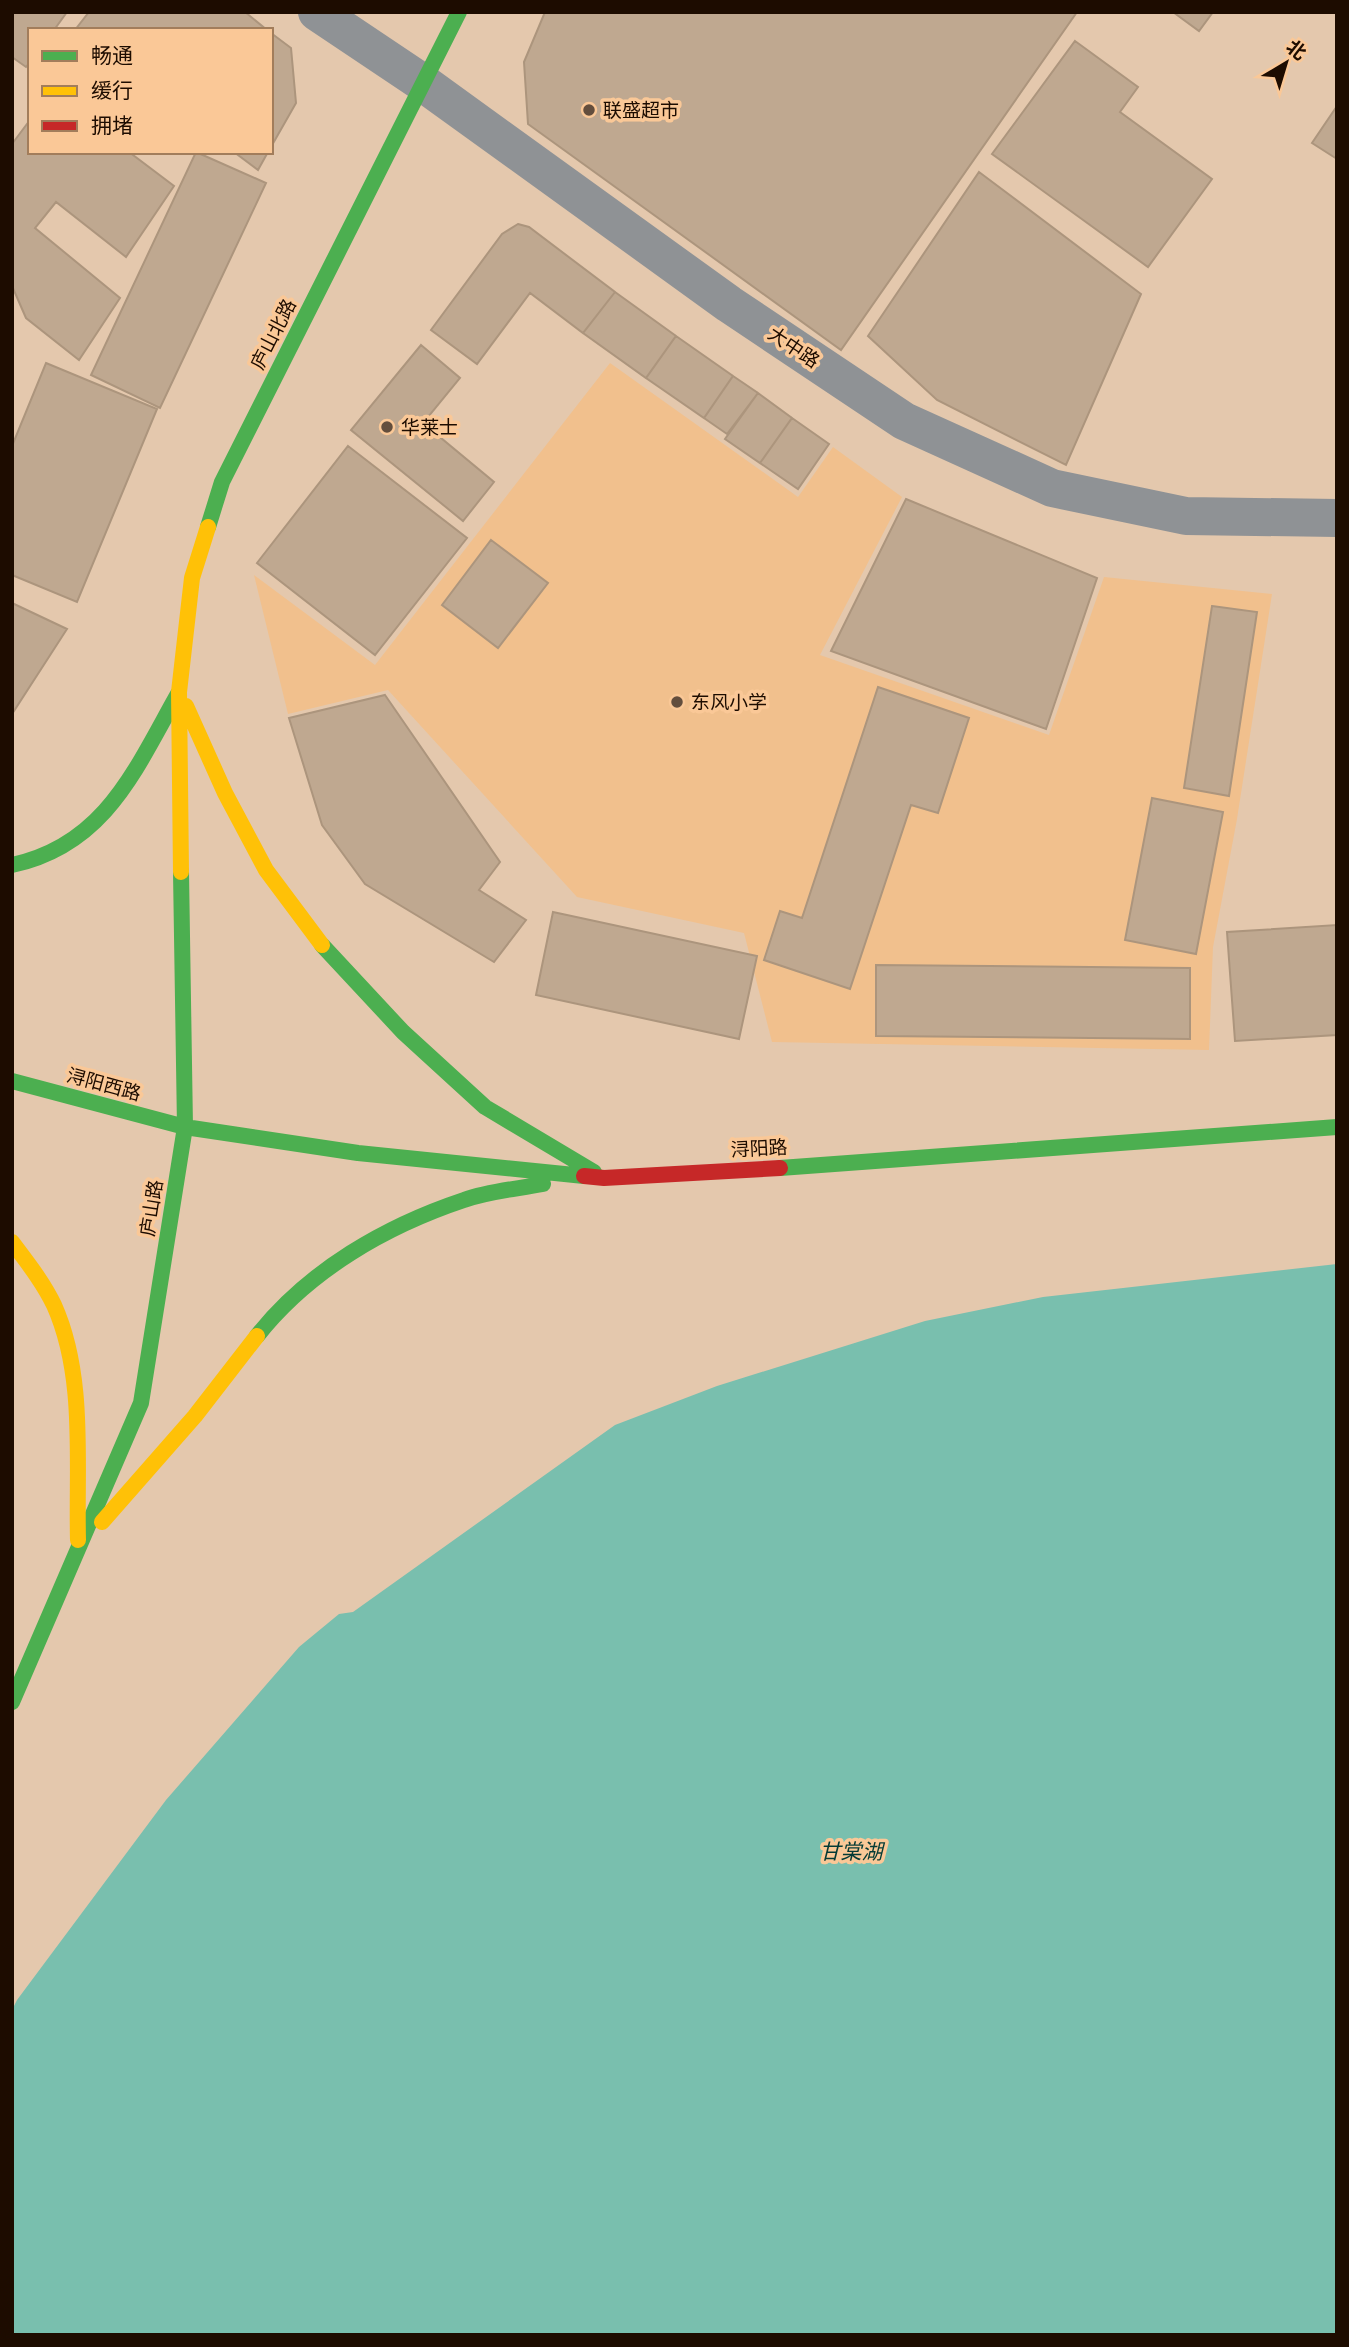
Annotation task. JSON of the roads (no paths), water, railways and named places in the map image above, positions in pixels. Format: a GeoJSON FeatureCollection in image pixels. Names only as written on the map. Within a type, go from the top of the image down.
{"type":"FeatureCollection","features":[{"type":"Feature","properties":{"kind":"main road","name":"庐山北路"},"geometry":{"type":"LineString","coordinates":[[179,692],[192,578],[222,482],[459,12]]}},
{"type":"Feature","properties":{"kind":"main road"},"geometry":{"type":"LineString","coordinates":[[12,865],[34,863],[68,847],[96,821],[126,783],[179,692]]}},
{"type":"Feature","properties":{"kind":"main road"},"geometry":{"type":"LineString","coordinates":[[179,692],[225,793],[266,870],[333,959],[403,1032],[485,1107],[604,1178]]}},
{"type":"Feature","properties":{"kind":"main road","name":"庐山路"},"geometry":{"type":"LineString","coordinates":[[12,1702],[141,1403],[186,1127],[179,692]]}},
{"type":"Feature","properties":{"kind":"main road","name":"浔阳西路"},"geometry":{"type":"LineString","coordinates":[[12,1081],[186,1127]]}},
{"type":"Feature","properties":{"kind":"main road","name":"浔阳路"},"geometry":{"type":"LineString","coordinates":[[186,1127],[358,1153],[604,1178],[1337,1127]]}},
{"type":"Feature","properties":{"kind":"main road"},"geometry":{"type":"LineString","coordinates":[[78,1550],[195,1416],[263,1329],[335,1261],[404,1225],[466,1199],[519,1187],[604,1178]]}},
{"type":"Feature","properties":{"kind":"main road"},"geometry":{"type":"LineString","coordinates":[[12,1242],[36,1273],[57,1315],[67,1357],[72,1398],[78,1550]]}},
{"type":"Feature","properties":{"kind":"street","name":"大中路"},"geometry":{"type":"LineString","coordinates":[[317,12],[423,83],[729,304],[904,421],[1052,488],[1186,516],[1337,518]]}},
{"type":"Feature","properties":{"kind":"water","name":"甘棠湖"},"geometry":{"type":"Polygon","coordinates":[[[1337,1264],[1337,2335],[12,2335],[12,2010],[166,1800],[299,1647],[339,1614],[353,1612],[615,1425],[717,1386],[925,1321],[1043,1297],[1337,1264]]]}},
{"type":"Feature","properties":{"kind":"place","name":"联盛超市"},"geometry":{"type":"Point","coordinates":[589,110]}},
{"type":"Feature","properties":{"kind":"place","name":"华莱士"},"geometry":{"type":"Point","coordinates":[387,427]}},
{"type":"Feature","properties":{"kind":"place","name":"东风小学"},"geometry":{"type":"Point","coordinates":[677,702]}}]}
